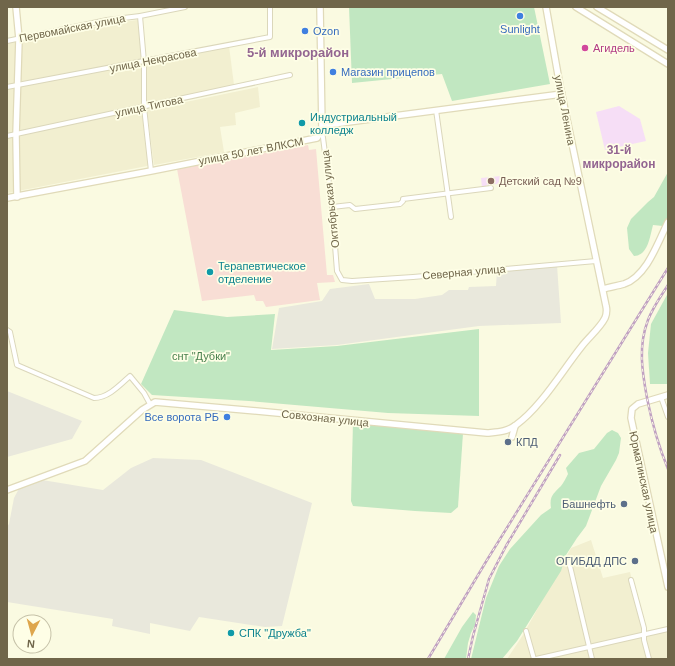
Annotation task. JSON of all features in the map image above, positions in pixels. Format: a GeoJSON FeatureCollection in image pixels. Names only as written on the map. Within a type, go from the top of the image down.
{"type":"FeatureCollection","features":[{"type":"Feature","properties":{"kind":"street"},"geometry":{"type":"LineString","coordinates":[[16,7],[19,38],[16,135],[17,197]]}},
{"type":"Feature","properties":{"kind":"street","name":"Первомайская улица"},"geometry":{"type":"LineString","coordinates":[[7,41],[107,20],[140,16],[185,7]]}},
{"type":"Feature","properties":{"kind":"street","name":"улица Некрасова"},"geometry":{"type":"LineString","coordinates":[[7,87],[270,37],[270,7]]}},
{"type":"Feature","properties":{"kind":"street","name":"Октябрьская улица"},"geometry":{"type":"LineString","coordinates":[[320,7],[322,130],[332,206],[337,271]]}},
{"type":"Feature","properties":{"kind":"street","name":"улица Ленина"},"geometry":{"type":"LineString","coordinates":[[546,7],[562,94],[606,306]]}},
{"type":"Feature","properties":{"kind":"street"},"geometry":{"type":"LineString","coordinates":[[576,7],[668,64]]}},
{"type":"Feature","properties":{"kind":"street"},"geometry":{"type":"LineString","coordinates":[[597,7],[668,50]]}},
{"type":"Feature","properties":{"kind":"street"},"geometry":{"type":"LineString","coordinates":[[140,16],[144,62],[144,107],[151,171]]}},
{"type":"Feature","properties":{"kind":"street","name":"улица Титова"},"geometry":{"type":"LineString","coordinates":[[7,136],[290,75]]}},
{"type":"Feature","properties":{"kind":"street","name":"улица 50 лет ВЛКСМ"},"geometry":{"type":"LineString","coordinates":[[7,198],[317,138],[324,127],[333,124],[562,94]]}},
{"type":"Feature","properties":{"kind":"street"},"geometry":{"type":"LineString","coordinates":[[436,110],[451,217]]}},
{"type":"Feature","properties":{"kind":"street"},"geometry":{"type":"LineString","coordinates":[[332,206],[350,205],[355,208],[400,204],[402,203],[403,199],[491,188]]}},
{"type":"Feature","properties":{"kind":"street"},"geometry":{"type":"LineString","coordinates":[[603,289],[624,284],[638,275],[647,264],[668,222]]}},
{"type":"Feature","properties":{"kind":"street","name":"Северная улица"},"geometry":{"type":"LineString","coordinates":[[337,271],[342,280],[352,281],[596,261]]}},
{"type":"Feature","properties":{"kind":"street","name":"Совхозная улица"},"geometry":{"type":"LineString","coordinates":[[150,404],[160,402],[487,433],[503,432],[515,426],[536,405],[560,376],[590,334],[602,322],[607,313],[606,306]]}},
{"type":"Feature","properties":{"kind":"street"},"geometry":{"type":"LineString","coordinates":[[7,330],[10,332],[17,366],[92,398],[103,397],[130,376],[144,393],[150,404],[85,461],[7,490]]}},
{"type":"Feature","properties":{"kind":"street"},"geometry":{"type":"LineString","coordinates":[[668,395],[661,397],[668,417]]}},
{"type":"Feature","properties":{"kind":"street","name":"Юрматинская улица"},"geometry":{"type":"LineString","coordinates":[[661,397],[638,404],[635,406],[631,414],[668,587]]}},
{"type":"Feature","properties":{"kind":"street"},"geometry":{"type":"LineString","coordinates":[[512,437],[515,426]]}},
{"type":"Feature","properties":{"kind":"street"},"geometry":{"type":"LineString","coordinates":[[569,562],[592,659]]}},
{"type":"Feature","properties":{"kind":"street"},"geometry":{"type":"LineString","coordinates":[[631,580],[644,628],[644,640],[649,659]]}},
{"type":"Feature","properties":{"kind":"street"},"geometry":{"type":"LineString","coordinates":[[526,631],[535,659],[668,629]]}},
{"type":"Feature","properties":{"kind":"shaded area"},"geometry":{"type":"Polygon","coordinates":[[[137,20],[139,21],[142,60],[22,82],[19,80],[20,42],[137,20]]]}},
{"type":"Feature","properties":{"kind":"shaded area"},"geometry":{"type":"Polygon","coordinates":[[[15,42],[15,83],[14,85],[7,86],[7,43],[15,42]]]}},
{"type":"Feature","properties":{"kind":"shaded area"},"geometry":{"type":"Polygon","coordinates":[[[229,46],[234,85],[147,103],[146,62],[229,46]]]}},
{"type":"Feature","properties":{"kind":"shaded area"},"geometry":{"type":"Polygon","coordinates":[[[139,64],[141,67],[143,106],[19,131],[20,87],[139,64]]]}},
{"type":"Feature","properties":{"kind":"shaded area"},"geometry":{"type":"Polygon","coordinates":[[[258,87],[260,107],[235,113],[236,125],[220,127],[224,152],[154,165],[147,110],[258,87]]]}},
{"type":"Feature","properties":{"kind":"shaded area"},"geometry":{"type":"Polygon","coordinates":[[[14,88],[14,132],[7,134],[7,89],[14,88]]]}},
{"type":"Feature","properties":{"kind":"shaded area"},"geometry":{"type":"Polygon","coordinates":[[[619,106],[640,119],[646,141],[605,150],[596,112],[619,106]]]}},
{"type":"Feature","properties":{"kind":"shaded area"},"geometry":{"type":"Polygon","coordinates":[[[143,110],[147,166],[18,191],[17,135],[143,110]]]}},
{"type":"Feature","properties":{"kind":"shaded area"},"geometry":{"type":"Polygon","coordinates":[[[14,137],[14,192],[7,193],[7,138],[14,137]]]}},
{"type":"Feature","properties":{"kind":"shaded area"},"geometry":{"type":"Polygon","coordinates":[[[308,145],[309,150],[316,149],[327,275],[333,275],[335,282],[317,283],[320,300],[266,307],[263,301],[256,301],[254,295],[202,301],[177,169],[308,145]]]}},
{"type":"Feature","properties":{"kind":"shaded area","name":"Детский сад №9"},"geometry":{"type":"Polygon","coordinates":[[[501,176],[502,186],[498,187],[497,184],[486,185],[486,188],[482,188],[481,178],[501,176]]]}},
{"type":"Feature","properties":{"kind":"shaded area"},"geometry":{"type":"Polygon","coordinates":[[[557,265],[561,323],[479,326],[337,345],[272,349],[279,308],[322,301],[330,289],[369,284],[375,299],[415,299],[442,295],[449,290],[468,290],[469,287],[496,286],[497,271],[557,265]]]}},
{"type":"Feature","properties":{"kind":"shaded area"},"geometry":{"type":"Polygon","coordinates":[[[7,391],[82,421],[72,439],[7,457],[7,391]]]}},
{"type":"Feature","properties":{"kind":"shaded area"},"geometry":{"type":"Polygon","coordinates":[[[153,458],[201,460],[312,503],[282,626],[265,627],[199,617],[190,631],[150,623],[150,634],[112,626],[113,619],[7,602],[7,527],[9,524],[14,498],[22,483],[36,479],[103,490],[131,468],[153,458]]]}},
{"type":"Feature","properties":{"kind":"shaded area"},"geometry":{"type":"Polygon","coordinates":[[[591,540],[603,578],[630,572],[645,631],[666,629],[668,638],[668,659],[507,659],[523,635],[571,548],[591,540]]]}},
{"type":"Feature","properties":{"kind":"green space"},"geometry":{"type":"Polygon","coordinates":[[[349,7],[534,7],[550,84],[452,101],[442,74],[352,83],[349,7]]]}},
{"type":"Feature","properties":{"kind":"green space"},"geometry":{"type":"Polygon","coordinates":[[[668,172],[668,218],[663,226],[653,225],[648,245],[642,253],[634,256],[629,249],[627,228],[631,219],[654,197],[668,172]]]}},
{"type":"Feature","properties":{"kind":"green space"},"geometry":{"type":"Polygon","coordinates":[[[668,293],[668,384],[650,384],[648,353],[651,324],[668,293]]]}},
{"type":"Feature","properties":{"kind":"green space","name":"снт \"Дубки\""},"geometry":{"type":"Polygon","coordinates":[[[174,310],[227,317],[275,314],[271,350],[337,346],[479,329],[479,416],[388,413],[249,401],[152,395],[141,384],[174,310]]]}},
{"type":"Feature","properties":{"kind":"green space"},"geometry":{"type":"Polygon","coordinates":[[[353,422],[463,433],[458,507],[451,513],[353,506],[351,501],[353,422]]]}},
{"type":"Feature","properties":{"kind":"green space"},"geometry":{"type":"Polygon","coordinates":[[[612,430],[618,433],[621,438],[619,453],[601,486],[586,526],[566,555],[561,571],[517,641],[502,659],[471,659],[486,598],[499,566],[510,549],[541,515],[551,508],[551,500],[553,495],[564,482],[568,474],[566,468],[579,453],[594,449],[607,433],[612,430]]]}},
{"type":"Feature","properties":{"kind":"green space"},"geometry":{"type":"Polygon","coordinates":[[[473,612],[476,615],[475,625],[468,643],[466,659],[444,659],[462,627],[473,612]]]}},
{"type":"Feature","properties":{"kind":"railway"},"geometry":{"type":"LineString","coordinates":[[428,659],[487,560],[668,268]]}},
{"type":"Feature","properties":{"kind":"railway"},"geometry":{"type":"LineString","coordinates":[[668,285],[648,320],[642,349],[642,368],[651,416],[658,443],[668,469]]}},
{"type":"Feature","properties":{"kind":"railway"},"geometry":{"type":"LineString","coordinates":[[468,659],[489,579],[506,546],[560,455]]}},
{"type":"Feature","properties":{"kind":"place","name":"Sunlight"},"geometry":{"type":"Point","coordinates":[520,16]}},
{"type":"Feature","properties":{"kind":"place","name":"Ozon"},"geometry":{"type":"Point","coordinates":[305,31]}},
{"type":"Feature","properties":{"kind":"place","name":"Агидель"},"geometry":{"type":"Point","coordinates":[585,48]}},
{"type":"Feature","properties":{"kind":"place","name":"Магазин прицепов"},"geometry":{"type":"Point","coordinates":[333,72]}},
{"type":"Feature","properties":{"kind":"place","name":"Индустриальный колледж"},"geometry":{"type":"Point","coordinates":[302,123]}},
{"type":"Feature","properties":{"kind":"place","name":"Детский сад №9"},"geometry":{"type":"Point","coordinates":[491,181]}},
{"type":"Feature","properties":{"kind":"place","name":"Терапевтическое отделение"},"geometry":{"type":"Point","coordinates":[210,272]}},
{"type":"Feature","properties":{"kind":"place","name":"Все ворота РБ"},"geometry":{"type":"Point","coordinates":[227,417]}},
{"type":"Feature","properties":{"kind":"place","name":"КПД"},"geometry":{"type":"Point","coordinates":[508,442]}},
{"type":"Feature","properties":{"kind":"place","name":"Башнефть"},"geometry":{"type":"Point","coordinates":[624,504]}},
{"type":"Feature","properties":{"kind":"place","name":"ОГИБДД ДПС"},"geometry":{"type":"Point","coordinates":[635,561]}},
{"type":"Feature","properties":{"kind":"place","name":"СПК \"Дружба\""},"geometry":{"type":"Point","coordinates":[231,633]}},
{"type":"Feature","properties":{"kind":"district","name":"5-й микрорайон"},"geometry":{"type":"Point","coordinates":[298,52]}},
{"type":"Feature","properties":{"kind":"district","name":"31-й микрорайон"},"geometry":{"type":"Point","coordinates":[619,157]}}]}
